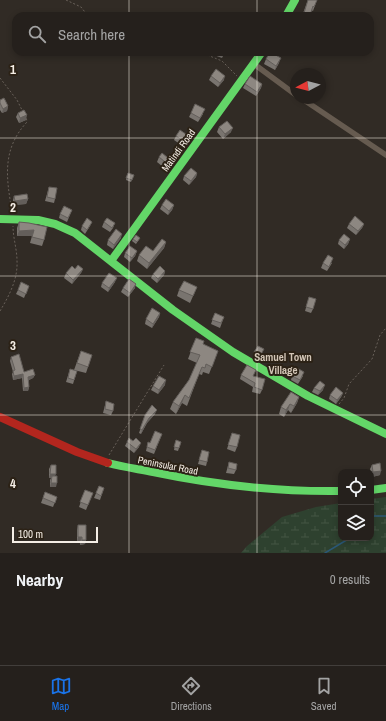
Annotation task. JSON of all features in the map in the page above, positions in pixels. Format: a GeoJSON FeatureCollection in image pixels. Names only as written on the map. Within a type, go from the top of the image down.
{"type":"FeatureCollection","features":[{"type":"Feature","properties":{"kind":"street"},"geometry":{"type":"LineString","coordinates":[[288,12],[295,0]]}},
{"type":"Feature","properties":{"kind":"street","name":"Matindi Road"},"geometry":{"type":"LineString","coordinates":[[111,261],[259,56]]}},
{"type":"Feature","properties":{"kind":"street"},"geometry":{"type":"LineString","coordinates":[[254,64],[290,91]]}},
{"type":"Feature","properties":{"kind":"street"},"geometry":{"type":"LineString","coordinates":[[310,104],[386,155]]}},
{"type":"Feature","properties":{"kind":"street"},"geometry":{"type":"LineString","coordinates":[[0,219],[38,219],[57,224],[75,232],[192,324],[233,352],[334,410],[386,434]]}},
{"type":"Feature","properties":{"kind":"street","name":"Peninsular Road"},"geometry":{"type":"LineString","coordinates":[[0,417],[105,462],[178,478],[263,490],[300,492],[338,491]]}},
{"type":"Feature","properties":{"kind":"street"},"geometry":{"type":"LineString","coordinates":[[374,490],[386,488]]}},
{"type":"Feature","properties":{"kind":"path"},"geometry":{"type":"LineString","coordinates":[[66,0],[81,7],[85,12]]}},
{"type":"Feature","properties":{"kind":"path"},"geometry":{"type":"LineString","coordinates":[[210,56],[222,61],[242,80]]}},
{"type":"Feature","properties":{"kind":"path"},"geometry":{"type":"LineString","coordinates":[[0,78],[17,100],[27,122],[18,132],[9,152],[7,184],[13,218],[13,236],[17,260],[17,274],[12,288],[0,311]]}},
{"type":"Feature","properties":{"kind":"path"},"geometry":{"type":"LineString","coordinates":[[334,410],[344,398],[349,384],[372,359],[380,335],[386,328]]}},
{"type":"Feature","properties":{"kind":"path"},"geometry":{"type":"LineString","coordinates":[[105,462],[164,365]]}},
{"type":"Feature","properties":{"kind":"green space"},"geometry":{"type":"Polygon","coordinates":[[[386,497],[386,553],[241,553],[247,546],[282,517],[316,507],[338,503],[338,541],[374,541],[374,499],[386,497]]]}},
{"type":"Feature","properties":{"kind":"building"},"geometry":{"type":"Polygon","coordinates":[[[308,0],[317,0],[311,12],[304,12],[308,0]]]}},
{"type":"Feature","properties":{"kind":"building"},"geometry":{"type":"Polygon","coordinates":[[[268,56],[277,56],[281,58],[276,66],[266,59],[268,56]]]}},
{"type":"Feature","properties":{"kind":"building"},"geometry":{"type":"Polygon","coordinates":[[[216,69],[225,76],[220,83],[211,76],[216,69]]]}},
{"type":"Feature","properties":{"kind":"building"},"geometry":{"type":"Polygon","coordinates":[[[250,76],[262,84],[257,92],[245,84],[250,76]]]}},
{"type":"Feature","properties":{"kind":"building"},"geometry":{"type":"Polygon","coordinates":[[[4,98],[8,106],[3,109],[0,100],[4,98]]]}},
{"type":"Feature","properties":{"kind":"building"},"geometry":{"type":"Polygon","coordinates":[[[195,104],[205,109],[200,118],[191,113],[195,104]]]}},
{"type":"Feature","properties":{"kind":"building"},"geometry":{"type":"Polygon","coordinates":[[[24,110],[27,115],[20,118],[18,113],[24,110]]]}},
{"type":"Feature","properties":{"kind":"building"},"geometry":{"type":"Polygon","coordinates":[[[227,121],[233,128],[225,134],[219,127],[227,121]]]}},
{"type":"Feature","properties":{"kind":"building"},"geometry":{"type":"Polygon","coordinates":[[[180,130],[190,137],[186,143],[176,136],[180,130]]]}},
{"type":"Feature","properties":{"kind":"building"},"geometry":{"type":"Polygon","coordinates":[[[162,153],[173,162],[170,166],[159,157],[162,153]]]}},
{"type":"Feature","properties":{"kind":"building"},"geometry":{"type":"Polygon","coordinates":[[[191,168],[197,173],[191,181],[184,176],[191,168]]]}},
{"type":"Feature","properties":{"kind":"building"},"geometry":{"type":"Polygon","coordinates":[[[128,173],[134,175],[132,180],[126,178],[128,173]]]}},
{"type":"Feature","properties":{"kind":"building"},"geometry":{"type":"Polygon","coordinates":[[[49,187],[57,188],[55,199],[47,197],[49,187]]]}},
{"type":"Feature","properties":{"kind":"building"},"geometry":{"type":"Polygon","coordinates":[[[27,194],[28,199],[15,201],[14,196],[27,194]]]}},
{"type":"Feature","properties":{"kind":"building"},"geometry":{"type":"Polygon","coordinates":[[[166,199],[174,205],[169,211],[162,205],[166,199]]]}},
{"type":"Feature","properties":{"kind":"building"},"geometry":{"type":"Polygon","coordinates":[[[64,206],[72,210],[68,218],[60,214],[64,206]]]}},
{"type":"Feature","properties":{"kind":"building"},"geometry":{"type":"Polygon","coordinates":[[[355,216],[364,224],[358,231],[349,224],[355,216]]]}},
{"type":"Feature","properties":{"kind":"building"},"geometry":{"type":"Polygon","coordinates":[[[87,218],[92,222],[87,230],[82,226],[87,218]]]}},
{"type":"Feature","properties":{"kind":"building"},"geometry":{"type":"Polygon","coordinates":[[[107,218],[115,223],[112,228],[104,222],[107,218]]]}},
{"type":"Feature","properties":{"kind":"building"},"geometry":{"type":"Polygon","coordinates":[[[19,222],[47,227],[44,240],[32,237],[34,230],[19,231],[19,222]]]}},
{"type":"Feature","properties":{"kind":"building"},"geometry":{"type":"Polygon","coordinates":[[[116,229],[122,234],[114,245],[108,240],[116,229]]]}},
{"type":"Feature","properties":{"kind":"building"},"geometry":{"type":"Polygon","coordinates":[[[344,234],[350,239],[345,245],[339,240],[344,234]]]}},
{"type":"Feature","properties":{"kind":"building"},"geometry":{"type":"Polygon","coordinates":[[[136,235],[140,238],[137,242],[133,239],[136,235]]]}},
{"type":"Feature","properties":{"kind":"building"},"geometry":{"type":"Polygon","coordinates":[[[162,239],[166,242],[149,263],[139,255],[146,246],[153,251],[162,239]]]}},
{"type":"Feature","properties":{"kind":"building"},"geometry":{"type":"Polygon","coordinates":[[[130,246],[137,251],[132,258],[125,253],[130,246]]]}},
{"type":"Feature","properties":{"kind":"building"},"geometry":{"type":"Polygon","coordinates":[[[328,255],[333,258],[329,267],[323,263],[328,255]]]}},
{"type":"Feature","properties":{"kind":"building"},"geometry":{"type":"Polygon","coordinates":[[[78,265],[83,269],[73,280],[66,273],[72,266],[75,269],[78,265]]]}},
{"type":"Feature","properties":{"kind":"building"},"geometry":{"type":"Polygon","coordinates":[[[160,266],[165,271],[158,279],[153,274],[160,266]]]}},
{"type":"Feature","properties":{"kind":"building"},"geometry":{"type":"Polygon","coordinates":[[[109,273],[117,278],[109,288],[102,283],[109,273]]]}},
{"type":"Feature","properties":{"kind":"building"},"geometry":{"type":"Polygon","coordinates":[[[129,279],[136,284],[130,293],[123,288],[129,279]]]}},
{"type":"Feature","properties":{"kind":"building"},"geometry":{"type":"Polygon","coordinates":[[[184,281],[197,287],[193,296],[179,290],[184,281]]]}},
{"type":"Feature","properties":{"kind":"building"},"geometry":{"type":"Polygon","coordinates":[[[21,282],[29,286],[26,294],[18,290],[21,282]]]}},
{"type":"Feature","properties":{"kind":"building"},"geometry":{"type":"Polygon","coordinates":[[[309,297],[316,299],[313,309],[306,307],[309,297]]]}},
{"type":"Feature","properties":{"kind":"building"},"geometry":{"type":"Polygon","coordinates":[[[152,308],[160,313],[153,324],[146,319],[152,308]]]}},
{"type":"Feature","properties":{"kind":"building"},"geometry":{"type":"Polygon","coordinates":[[[215,313],[224,317],[221,323],[212,320],[215,313]]]}},
{"type":"Feature","properties":{"kind":"building"},"geometry":{"type":"Polygon","coordinates":[[[196,338],[204,341],[203,344],[218,351],[212,367],[206,364],[205,368],[202,367],[189,398],[185,395],[179,406],[173,402],[189,380],[200,355],[190,352],[196,338]]]}},
{"type":"Feature","properties":{"kind":"building"},"geometry":{"type":"Polygon","coordinates":[[[258,346],[264,349],[260,356],[254,352],[258,346]]]}},
{"type":"Feature","properties":{"kind":"building"},"geometry":{"type":"Polygon","coordinates":[[[81,351],[92,355],[88,367],[77,363],[81,351]]]}},
{"type":"Feature","properties":{"kind":"building"},"geometry":{"type":"Polygon","coordinates":[[[19,354],[24,372],[33,369],[35,375],[28,377],[29,387],[24,388],[23,374],[14,376],[13,371],[15,370],[11,357],[19,354]]]}},
{"type":"Feature","properties":{"kind":"building"},"geometry":{"type":"Polygon","coordinates":[[[247,365],[256,370],[253,376],[265,379],[262,390],[254,387],[255,383],[241,375],[247,365]]]}},
{"type":"Feature","properties":{"kind":"building"},"geometry":{"type":"Polygon","coordinates":[[[297,368],[304,372],[300,380],[292,376],[297,368]]]}},
{"type":"Feature","properties":{"kind":"building"},"geometry":{"type":"Polygon","coordinates":[[[70,369],[77,371],[74,380],[68,378],[70,369]]]}},
{"type":"Feature","properties":{"kind":"building"},"geometry":{"type":"Polygon","coordinates":[[[159,376],[166,380],[159,390],[153,386],[159,376]]]}},
{"type":"Feature","properties":{"kind":"building"},"geometry":{"type":"Polygon","coordinates":[[[320,381],[325,385],[320,391],[314,388],[320,381]]]}},
{"type":"Feature","properties":{"kind":"building"},"geometry":{"type":"Polygon","coordinates":[[[336,387],[343,393],[337,400],[330,395],[336,387]]]}},
{"type":"Feature","properties":{"kind":"building"},"geometry":{"type":"Polygon","coordinates":[[[291,392],[299,397],[294,406],[290,404],[286,410],[281,407],[291,392]]]}},
{"type":"Feature","properties":{"kind":"building"},"geometry":{"type":"Polygon","coordinates":[[[106,401],[114,404],[113,411],[105,409],[106,401]]]}},
{"type":"Feature","properties":{"kind":"building"},"geometry":{"type":"Polygon","coordinates":[[[152,405],[157,410],[149,418],[142,430],[140,429],[145,415],[152,405]]]}},
{"type":"Feature","properties":{"kind":"building"},"geometry":{"type":"Polygon","coordinates":[[[155,431],[162,434],[155,450],[147,447],[148,442],[150,443],[155,431]]]}},
{"type":"Feature","properties":{"kind":"building"},"geometry":{"type":"Polygon","coordinates":[[[232,433],[240,435],[237,447],[228,445],[232,433]]]}},
{"type":"Feature","properties":{"kind":"building"},"geometry":{"type":"Polygon","coordinates":[[[129,438],[133,441],[136,438],[141,443],[136,449],[127,442],[129,438]]]}},
{"type":"Feature","properties":{"kind":"building"},"geometry":{"type":"Polygon","coordinates":[[[176,440],[181,442],[179,448],[174,447],[176,440]]]}},
{"type":"Feature","properties":{"kind":"building"},"geometry":{"type":"Polygon","coordinates":[[[202,450],[209,452],[207,462],[199,460],[202,450]]]}},
{"type":"Feature","properties":{"kind":"building"},"geometry":{"type":"Polygon","coordinates":[[[229,462],[237,464],[236,470],[228,468],[229,462]]]}},
{"type":"Feature","properties":{"kind":"building"},"geometry":{"type":"Polygon","coordinates":[[[380,463],[381,471],[374,472],[372,465],[380,463]]]}},
{"type":"Feature","properties":{"kind":"building"},"geometry":{"type":"Polygon","coordinates":[[[51,465],[56,465],[56,474],[50,474],[51,465]]]}},
{"type":"Feature","properties":{"kind":"building"},"geometry":{"type":"Polygon","coordinates":[[[52,476],[57,476],[57,483],[51,483],[52,476]]]}},
{"type":"Feature","properties":{"kind":"building"},"geometry":{"type":"Polygon","coordinates":[[[99,486],[104,488],[101,496],[96,493],[99,486]]]}},
{"type":"Feature","properties":{"kind":"building"},"geometry":{"type":"Polygon","coordinates":[[[85,490],[93,493],[88,505],[80,502],[85,490]]]}},
{"type":"Feature","properties":{"kind":"building"},"geometry":{"type":"Polygon","coordinates":[[[45,492],[57,497],[55,503],[43,498],[45,492]]]}},
{"type":"Feature","properties":{"kind":"building"},"geometry":{"type":"Polygon","coordinates":[[[78,525],[86,525],[86,540],[82,540],[82,537],[78,537],[78,525]]]}},
{"type":"Feature","properties":{"kind":"waterway"},"geometry":{"type":"LineString","coordinates":[[374,516],[386,516]]}},
{"type":"Feature","properties":{"kind":"waterway"},"geometry":{"type":"LineString","coordinates":[[325,553],[345,541]]}},
{"type":"Feature","properties":{"kind":"traffic: fast"},"geometry":{"type":"LineString","coordinates":[[288,12],[295,0]]}},
{"type":"Feature","properties":{"kind":"traffic: fast"},"geometry":{"type":"LineString","coordinates":[[111,261],[259,56]]}},
{"type":"Feature","properties":{"kind":"traffic: fast"},"geometry":{"type":"LineString","coordinates":[[0,219],[38,220],[55,224],[75,233],[173,310],[233,352],[308,396],[386,434]]}},
{"type":"Feature","properties":{"kind":"traffic: fast"},"geometry":{"type":"LineString","coordinates":[[108,463],[176,477],[246,487],[338,491]]}},
{"type":"Feature","properties":{"kind":"traffic: fast"},"geometry":{"type":"LineString","coordinates":[[374,490],[386,488]]}},
{"type":"Feature","properties":{"kind":"traffic: jam"},"geometry":{"type":"LineString","coordinates":[[0,417],[77,452],[108,463]]}},
{"type":"Feature","properties":{"kind":"district","name":"Samuel Town Village"},"geometry":{"type":"Point","coordinates":[283,363]}}]}
